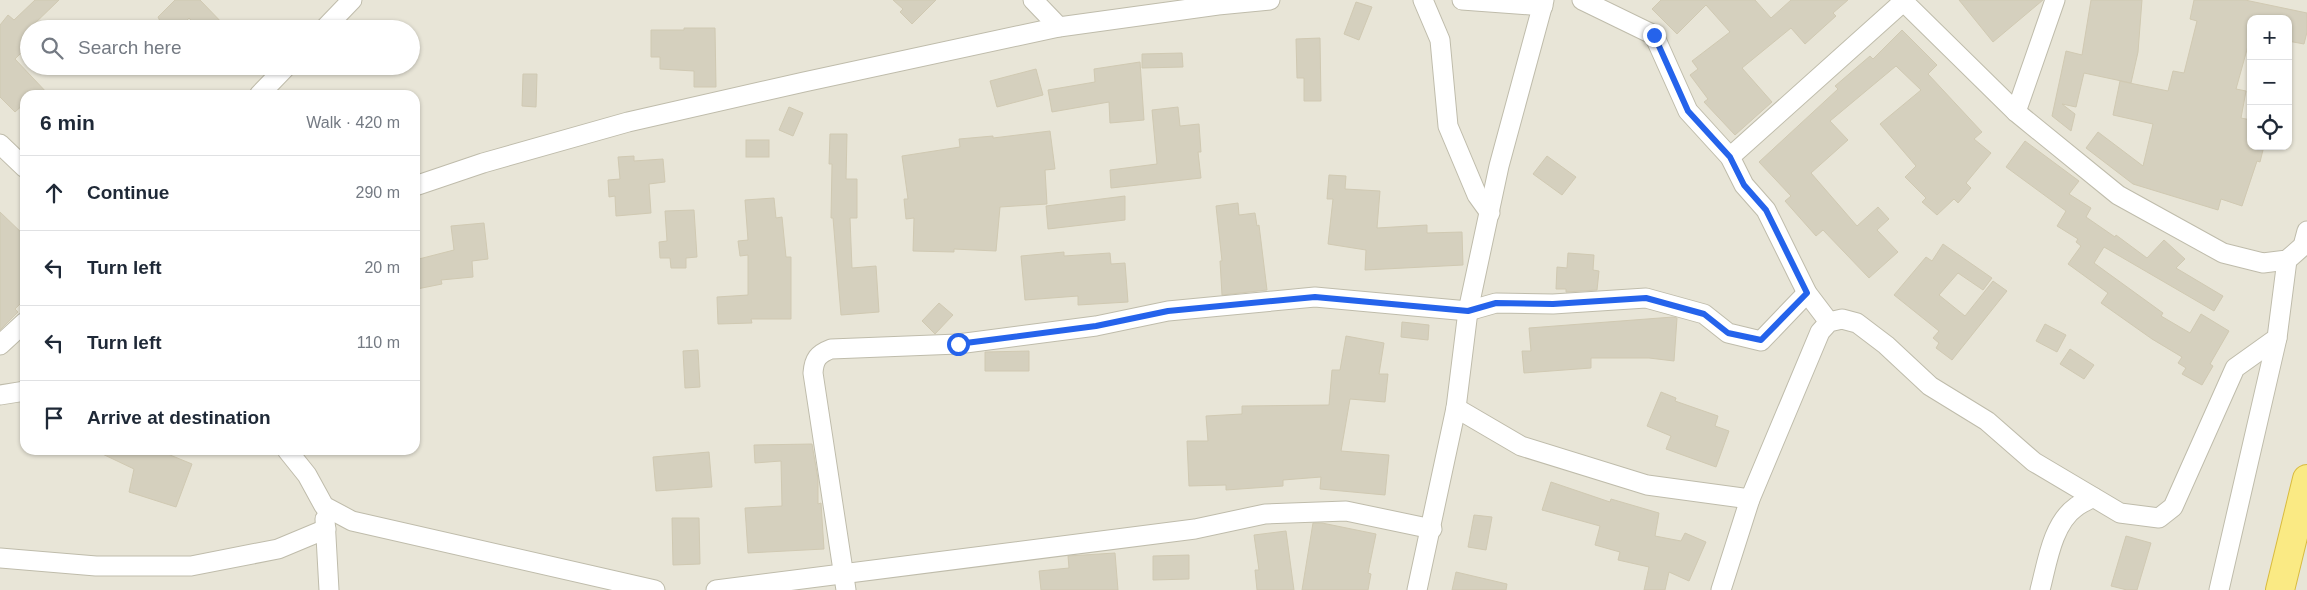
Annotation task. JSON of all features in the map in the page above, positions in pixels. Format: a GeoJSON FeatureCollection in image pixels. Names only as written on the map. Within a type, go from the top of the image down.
{"type":"FeatureCollection","features":[{"type":"Feature","properties":{"kind":"highway"},"geometry":{"type":"LineString","coordinates":[[2280,590],[2307,479]]}},
{"type":"Feature","properties":{"kind":"street"},"geometry":{"type":"LineString","coordinates":[[333,20],[352,0]]}},
{"type":"Feature","properties":{"kind":"street"},"geometry":{"type":"LineString","coordinates":[[1033,0],[1058,27]]}},
{"type":"Feature","properties":{"kind":"street"},"geometry":{"type":"LineString","coordinates":[[420,184],[483,163],[628,122],[1058,27],[1181,5],[1270,0]]}},
{"type":"Feature","properties":{"kind":"street"},"geometry":{"type":"LineString","coordinates":[[1424,0],[1440,40],[1448,126],[1477,195],[1490,213]]}},
{"type":"Feature","properties":{"kind":"street"},"geometry":{"type":"LineString","coordinates":[[1417,590],[1432,529],[1456,408],[1468,311],[1499,166],[1544,3],[1462,0]]}},
{"type":"Feature","properties":{"kind":"street"},"geometry":{"type":"LineString","coordinates":[[1582,0],[1654,35],[1688,111],[1730,157],[1744,185],[1766,210],[1807,293],[1829,322]]}},
{"type":"Feature","properties":{"kind":"street"},"geometry":{"type":"LineString","coordinates":[[2016,112],[2055,0]]}},
{"type":"Feature","properties":{"kind":"street"},"geometry":{"type":"LineString","coordinates":[[1730,157],[1902,1],[2016,112],[2118,195],[2223,253],[2264,263],[2287,260],[2303,246],[2307,231]]}},
{"type":"Feature","properties":{"kind":"street"},"geometry":{"type":"LineString","coordinates":[[265,90],[279,75]]}},
{"type":"Feature","properties":{"kind":"street"},"geometry":{"type":"LineString","coordinates":[[0,144],[20,163]]}},
{"type":"Feature","properties":{"kind":"street"},"geometry":{"type":"LineString","coordinates":[[2219,590],[2277,338],[2287,260]]}},
{"type":"Feature","properties":{"kind":"street"},"geometry":{"type":"LineString","coordinates":[[845,582],[813,373],[814,362],[820,354],[831,348],[958,344],[1096,326],[1168,311],[1315,297],[1468,311],[1496,303],[1553,304],[1646,298],[1704,314],[1728,333],[1761,340],[1807,293]]}},
{"type":"Feature","properties":{"kind":"street"},"geometry":{"type":"LineString","coordinates":[[1721,590],[1750,499],[1820,332],[1829,322],[1842,319],[1857,323],[1886,344],[1930,386],[1987,421],[2034,462],[2120,513],[2159,518],[2173,507],[2235,368],[2277,338]]}},
{"type":"Feature","properties":{"kind":"street"},"geometry":{"type":"LineString","coordinates":[[0,345],[20,327]]}},
{"type":"Feature","properties":{"kind":"street"},"geometry":{"type":"LineString","coordinates":[[0,395],[20,392]]}},
{"type":"Feature","properties":{"kind":"street"},"geometry":{"type":"LineString","coordinates":[[1456,408],[1521,446],[1638,482],[1750,499]]}},
{"type":"Feature","properties":{"kind":"street"},"geometry":{"type":"LineString","coordinates":[[291,455],[307,475],[324,506],[330,590]]}},
{"type":"Feature","properties":{"kind":"street"},"geometry":{"type":"LineString","coordinates":[[2040,590],[2053,542],[2064,522],[2074,508],[2093,497]]}},
{"type":"Feature","properties":{"kind":"street"},"geometry":{"type":"LineString","coordinates":[[324,506],[352,521],[655,590]]}},
{"type":"Feature","properties":{"kind":"street"},"geometry":{"type":"LineString","coordinates":[[716,590],[845,582],[1131,536],[1196,529],[1264,514],[1346,511],[1432,529]]}},
{"type":"Feature","properties":{"kind":"street"},"geometry":{"type":"LineString","coordinates":[[0,558],[96,566],[191,566],[278,549],[326,529]]}},
{"type":"Feature","properties":{"kind":"shaded area"},"geometry":{"type":"Polygon","coordinates":[[[0,0],[2307,0],[2307,590],[0,590],[0,0]]]}},
{"type":"Feature","properties":{"kind":"building"},"geometry":{"type":"Polygon","coordinates":[[[35,0],[59,0],[38,20],[20,20],[20,54],[15,59],[20,64],[20,75],[30,75],[44,90],[20,90],[20,108],[15,112],[0,97],[0,25],[8,15],[14,20],[35,0]]]}},
{"type":"Feature","properties":{"kind":"building"},"geometry":{"type":"Polygon","coordinates":[[[175,0],[200,0],[219,20],[191,20],[189,18],[187,20],[160,20],[158,17],[175,0]]]}},
{"type":"Feature","properties":{"kind":"building"},"geometry":{"type":"Polygon","coordinates":[[[893,0],[936,0],[912,24],[900,12],[903,9],[893,0]]]}},
{"type":"Feature","properties":{"kind":"building"},"geometry":{"type":"Polygon","coordinates":[[[1661,0],[1755,0],[1771,18],[1791,0],[1848,0],[1833,13],[1836,16],[1805,44],[1791,28],[1742,68],[1772,102],[1735,135],[1704,102],[1708,99],[1690,75],[1698,69],[1692,61],[1730,32],[1706,5],[1677,34],[1652,9],[1661,0]]]}},
{"type":"Feature","properties":{"kind":"building"},"geometry":{"type":"Polygon","coordinates":[[[1959,0],[2043,0],[1993,42],[1959,0]]]}},
{"type":"Feature","properties":{"kind":"building"},"geometry":{"type":"Polygon","coordinates":[[[2091,0],[2142,0],[2138,52],[2131,83],[2084,73],[2076,107],[2062,104],[2075,114],[2071,131],[2052,116],[2066,51],[2082,55],[2091,0]]]}},
{"type":"Feature","properties":{"kind":"building"},"geometry":{"type":"Polygon","coordinates":[[[2194,0],[2245,0],[2307,13],[2307,32],[2304,44],[2292,42],[2292,15],[2247,15],[2247,49],[2236,89],[2246,91],[2241,118],[2247,119],[2247,150],[2263,150],[2260,162],[2257,161],[2242,206],[2221,199],[2218,210],[2133,184],[2086,148],[2098,132],[2143,166],[2153,124],[2113,115],[2120,81],[2168,91],[2173,71],[2184,73],[2197,21],[2190,19],[2194,0]]]}},
{"type":"Feature","properties":{"kind":"building"},"geometry":{"type":"Polygon","coordinates":[[[1356,2],[1372,7],[1359,40],[1344,34],[1356,2]]]}},
{"type":"Feature","properties":{"kind":"building"},"geometry":{"type":"Polygon","coordinates":[[[684,28],[715,28],[716,87],[694,87],[694,71],[660,69],[660,57],[651,57],[651,30],[684,30],[684,28]]]}},
{"type":"Feature","properties":{"kind":"building"},"geometry":{"type":"Polygon","coordinates":[[[1902,30],[1937,65],[1928,74],[1982,132],[1974,139],[1991,153],[1966,183],[1971,188],[1958,203],[1954,199],[1937,215],[1922,202],[1926,198],[1905,177],[1916,166],[1880,124],[1921,90],[1896,66],[1830,121],[1848,140],[1811,173],[1857,226],[1878,207],[1889,219],[1877,230],[1898,252],[1869,278],[1823,230],[1816,236],[1785,201],[1791,196],[1759,162],[1838,89],[1835,86],[1870,56],[1873,59],[1902,30]]]}},
{"type":"Feature","properties":{"kind":"building"},"geometry":{"type":"Polygon","coordinates":[[[1320,38],[1321,101],[1304,101],[1304,78],[1297,78],[1296,39],[1320,38]]]}},
{"type":"Feature","properties":{"kind":"building"},"geometry":{"type":"Polygon","coordinates":[[[1182,53],[1183,67],[1142,68],[1142,54],[1182,53]]]}},
{"type":"Feature","properties":{"kind":"building"},"geometry":{"type":"Polygon","coordinates":[[[1140,62],[1144,120],[1110,123],[1109,102],[1052,112],[1048,90],[1095,82],[1094,69],[1140,62]]]}},
{"type":"Feature","properties":{"kind":"building"},"geometry":{"type":"Polygon","coordinates":[[[1036,69],[1043,95],[997,107],[990,81],[1036,69]]]}},
{"type":"Feature","properties":{"kind":"building"},"geometry":{"type":"Polygon","coordinates":[[[523,74],[537,74],[536,107],[522,106],[523,74]]]}},
{"type":"Feature","properties":{"kind":"building"},"geometry":{"type":"Polygon","coordinates":[[[789,107],[803,113],[793,136],[779,130],[789,107]]]}},
{"type":"Feature","properties":{"kind":"building"},"geometry":{"type":"Polygon","coordinates":[[[1178,107],[1180,126],[1199,124],[1201,152],[1198,152],[1201,178],[1111,188],[1110,170],[1157,164],[1152,110],[1178,107]]]}},
{"type":"Feature","properties":{"kind":"building"},"geometry":{"type":"Polygon","coordinates":[[[1050,131],[1055,169],[1045,170],[1047,204],[1000,207],[996,251],[954,249],[954,252],[913,251],[914,218],[906,219],[904,199],[908,199],[902,156],[960,147],[959,139],[993,136],[993,138],[1050,131]]]}},
{"type":"Feature","properties":{"kind":"building"},"geometry":{"type":"Polygon","coordinates":[[[830,134],[847,134],[846,179],[857,179],[857,218],[850,218],[852,268],[876,266],[879,312],[841,315],[833,218],[831,218],[832,164],[829,164],[830,134]]]}},
{"type":"Feature","properties":{"kind":"building"},"geometry":{"type":"Polygon","coordinates":[[[746,140],[769,140],[769,157],[746,157],[746,140]]]}},
{"type":"Feature","properties":{"kind":"building"},"geometry":{"type":"Polygon","coordinates":[[[2025,141],[2079,181],[2069,194],[2091,208],[2086,217],[2115,237],[2116,235],[2147,258],[2164,240],[2185,259],[2176,268],[2223,296],[2214,311],[2104,247],[2094,263],[2163,313],[2161,316],[2190,333],[2201,314],[2229,331],[2210,364],[2213,366],[2202,385],[2182,374],[2186,368],[2178,363],[2182,357],[2152,339],[2101,303],[2108,293],[2068,264],[2081,246],[2076,242],[2078,239],[2057,226],[2066,211],[2006,167],[2025,141]]]}},
{"type":"Feature","properties":{"kind":"building"},"geometry":{"type":"Polygon","coordinates":[[[634,156],[634,161],[663,159],[665,182],[649,184],[651,213],[616,216],[615,196],[609,197],[608,180],[620,179],[618,157],[634,156]]]}},
{"type":"Feature","properties":{"kind":"building"},"geometry":{"type":"Polygon","coordinates":[[[1547,156],[1576,177],[1562,195],[1533,174],[1547,156]]]}},
{"type":"Feature","properties":{"kind":"building"},"geometry":{"type":"Polygon","coordinates":[[[1329,175],[1346,176],[1345,189],[1380,191],[1377,228],[1427,225],[1427,233],[1462,232],[1463,265],[1365,270],[1366,250],[1328,244],[1333,199],[1327,199],[1329,175]]]}},
{"type":"Feature","properties":{"kind":"building"},"geometry":{"type":"Polygon","coordinates":[[[1125,196],[1125,220],[1048,229],[1046,206],[1125,196]]]}},
{"type":"Feature","properties":{"kind":"building"},"geometry":{"type":"Polygon","coordinates":[[[774,198],[776,218],[782,217],[786,257],[791,257],[791,319],[751,319],[752,323],[718,324],[717,297],[748,295],[748,255],[740,256],[738,241],[748,240],[745,200],[774,198]]]}},
{"type":"Feature","properties":{"kind":"building"},"geometry":{"type":"Polygon","coordinates":[[[1238,203],[1239,215],[1255,213],[1257,226],[1259,225],[1267,290],[1222,295],[1220,261],[1222,261],[1216,206],[1238,203]]]}},
{"type":"Feature","properties":{"kind":"building"},"geometry":{"type":"Polygon","coordinates":[[[694,210],[697,257],[686,258],[686,268],[671,268],[670,258],[660,258],[659,242],[667,241],[665,211],[694,210]]]}},
{"type":"Feature","properties":{"kind":"building"},"geometry":{"type":"Polygon","coordinates":[[[0,212],[20,231],[20,304],[15,309],[18,312],[0,330],[0,212]]]}},
{"type":"Feature","properties":{"kind":"building"},"geometry":{"type":"Polygon","coordinates":[[[484,223],[488,259],[472,261],[473,277],[441,280],[442,284],[420,288],[420,259],[454,250],[451,226],[484,223]]]}},
{"type":"Feature","properties":{"kind":"building"},"geometry":{"type":"Polygon","coordinates":[[[1943,244],[1992,278],[1983,290],[1958,273],[1939,295],[1965,316],[1993,281],[2007,291],[1952,360],[1936,348],[1939,343],[1933,338],[1939,331],[1894,295],[1926,257],[1932,261],[1943,244]]]}},
{"type":"Feature","properties":{"kind":"building"},"geometry":{"type":"Polygon","coordinates":[[[1064,252],[1064,256],[1110,253],[1111,264],[1125,263],[1128,302],[1078,305],[1078,296],[1025,300],[1021,256],[1064,252]]]}},
{"type":"Feature","properties":{"kind":"building"},"geometry":{"type":"Polygon","coordinates":[[[1568,253],[1594,255],[1593,270],[1599,271],[1597,290],[1566,292],[1566,289],[1556,289],[1557,267],[1567,268],[1568,253]]]}},
{"type":"Feature","properties":{"kind":"building"},"geometry":{"type":"Polygon","coordinates":[[[939,303],[953,315],[935,334],[922,321],[939,303]]]}},
{"type":"Feature","properties":{"kind":"building"},"geometry":{"type":"Polygon","coordinates":[[[1677,318],[1674,361],[1649,358],[1591,358],[1591,368],[1524,373],[1522,351],[1531,351],[1529,328],[1677,318]]]}},
{"type":"Feature","properties":{"kind":"building"},"geometry":{"type":"Polygon","coordinates":[[[1402,322],[1429,325],[1428,340],[1401,337],[1402,322]]]}},
{"type":"Feature","properties":{"kind":"building"},"geometry":{"type":"Polygon","coordinates":[[[2045,324],[2066,335],[2057,352],[2036,341],[2045,324]]]}},
{"type":"Feature","properties":{"kind":"building"},"geometry":{"type":"Polygon","coordinates":[[[1346,336],[1384,343],[1379,374],[1388,374],[1385,402],[1350,399],[1341,451],[1389,455],[1385,495],[1320,489],[1321,477],[1283,480],[1283,486],[1226,490],[1226,485],[1189,486],[1187,441],[1208,441],[1206,416],[1242,414],[1242,406],[1329,405],[1332,370],[1340,370],[1346,336]]]}},
{"type":"Feature","properties":{"kind":"building"},"geometry":{"type":"Polygon","coordinates":[[[2070,349],[2094,365],[2084,379],[2060,364],[2070,349]]]}},
{"type":"Feature","properties":{"kind":"building"},"geometry":{"type":"Polygon","coordinates":[[[698,350],[700,387],[685,388],[683,351],[698,350]]]}},
{"type":"Feature","properties":{"kind":"building"},"geometry":{"type":"Polygon","coordinates":[[[1029,351],[1029,371],[985,371],[985,352],[1029,351]]]}},
{"type":"Feature","properties":{"kind":"building"},"geometry":{"type":"Polygon","coordinates":[[[1661,392],[1676,398],[1675,401],[1718,416],[1715,426],[1729,431],[1716,467],[1666,449],[1671,436],[1647,426],[1661,392]]]}},
{"type":"Feature","properties":{"kind":"building"},"geometry":{"type":"Polygon","coordinates":[[[812,444],[818,479],[818,504],[821,503],[824,549],[748,553],[745,508],[782,506],[781,461],[755,463],[754,445],[812,444]]]}},
{"type":"Feature","properties":{"kind":"building"},"geometry":{"type":"Polygon","coordinates":[[[709,452],[712,487],[656,491],[653,457],[709,452]]]}},
{"type":"Feature","properties":{"kind":"building"},"geometry":{"type":"Polygon","coordinates":[[[105,455],[170,455],[192,464],[176,507],[129,492],[134,469],[105,455]]]}},
{"type":"Feature","properties":{"kind":"building"},"geometry":{"type":"Polygon","coordinates":[[[1551,482],[1610,502],[1611,499],[1659,513],[1655,536],[1681,541],[1685,533],[1706,542],[1689,581],[1669,572],[1665,590],[1644,590],[1649,567],[1618,560],[1620,552],[1595,545],[1600,526],[1542,510],[1551,482]]]}},
{"type":"Feature","properties":{"kind":"building"},"geometry":{"type":"Polygon","coordinates":[[[1474,515],[1492,517],[1486,550],[1468,547],[1474,515]]]}},
{"type":"Feature","properties":{"kind":"building"},"geometry":{"type":"Polygon","coordinates":[[[672,518],[699,518],[700,564],[673,565],[672,518]]]}},
{"type":"Feature","properties":{"kind":"building"},"geometry":{"type":"Polygon","coordinates":[[[1313,523],[1322,523],[1376,534],[1368,573],[1371,574],[1368,590],[1302,590],[1313,523]]]}},
{"type":"Feature","properties":{"kind":"building"},"geometry":{"type":"Polygon","coordinates":[[[1286,531],[1294,590],[1257,590],[1255,570],[1259,570],[1254,535],[1286,531]]]}},
{"type":"Feature","properties":{"kind":"building"},"geometry":{"type":"Polygon","coordinates":[[[2126,536],[2151,543],[2137,590],[2127,590],[2111,586],[2126,536]]]}},
{"type":"Feature","properties":{"kind":"building"},"geometry":{"type":"Polygon","coordinates":[[[1115,553],[1118,590],[1041,590],[1039,571],[1069,568],[1068,556],[1115,553]]]}},
{"type":"Feature","properties":{"kind":"building"},"geometry":{"type":"Polygon","coordinates":[[[1189,555],[1189,579],[1153,580],[1153,556],[1189,555]]]}},
{"type":"Feature","properties":{"kind":"building"},"geometry":{"type":"Polygon","coordinates":[[[1456,572],[1507,584],[1506,590],[1452,590],[1456,572]]]}},
{"type":"Feature","properties":{"kind":"route"},"geometry":{"type":"LineString","coordinates":[[958,344],[1096,326],[1168,311],[1315,297],[1468,311],[1496,303],[1553,304],[1646,298],[1704,314],[1728,333],[1761,340],[1807,293],[1766,210],[1744,185],[1730,157],[1688,111],[1654,35]]}}]}
